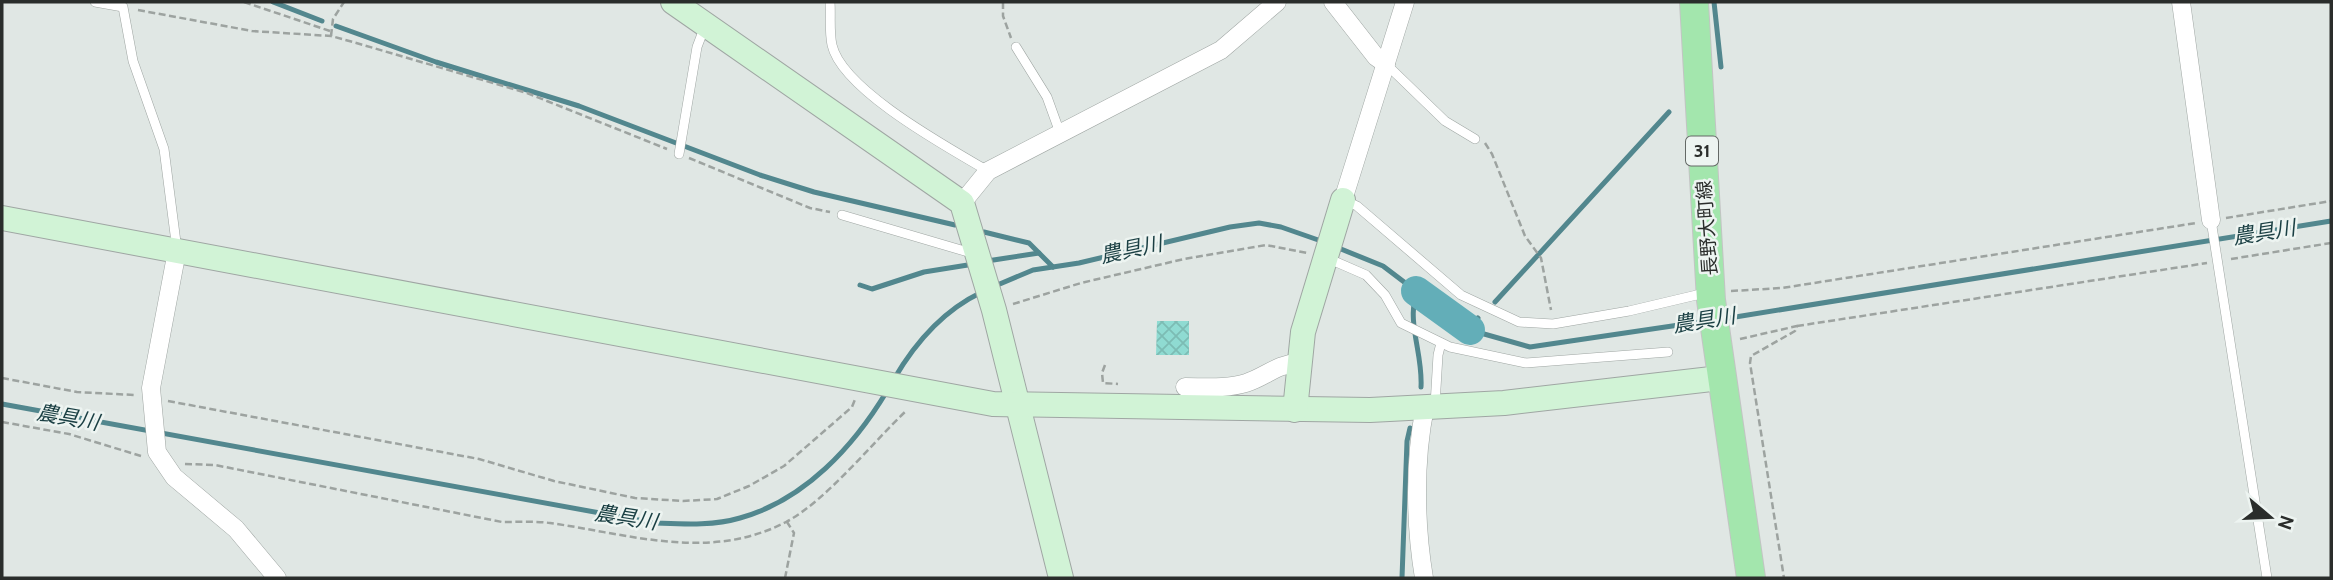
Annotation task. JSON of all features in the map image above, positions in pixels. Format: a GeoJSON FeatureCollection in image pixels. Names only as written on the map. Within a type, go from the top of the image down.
{"type":"FeatureCollection","features":[{"type":"Feature","properties":{"kind":"main road","name":"長野大町線"},"geometry":{"type":"LineString","coordinates":[[1695,2],[1715,338],[1751,578]]}},
{"type":"Feature","properties":{"kind":"street"},"geometry":{"type":"LineString","coordinates":[[673,2],[962,203],[1018,405],[1060,578]]}},
{"type":"Feature","properties":{"kind":"street"},"geometry":{"type":"LineString","coordinates":[[962,203],[988,171],[1221,50],[1277,2]]}},
{"type":"Feature","properties":{"kind":"street"},"geometry":{"type":"LineString","coordinates":[[1333,2],[1376,57],[1385,64]]}},
{"type":"Feature","properties":{"kind":"street"},"geometry":{"type":"LineString","coordinates":[[1295,410],[1298,363],[1306,317],[1405,2]]}},
{"type":"Feature","properties":{"kind":"street"},"geometry":{"type":"LineString","coordinates":[[2181,2],[2211,225]]}},
{"type":"Feature","properties":{"kind":"street"},"geometry":{"type":"LineString","coordinates":[[2,218],[912,390],[1018,405],[1295,410],[1430,407],[1504,403],[1720,378]]}},
{"type":"Feature","properties":{"kind":"street"},"geometry":{"type":"LineString","coordinates":[[177,251],[151,399],[161,458],[236,529],[277,578]]}},
{"type":"Feature","properties":{"kind":"street"},"geometry":{"type":"LineString","coordinates":[[1185,387],[1233,387],[1261,379],[1285,364],[1298,363]]}},
{"type":"Feature","properties":{"kind":"street"},"geometry":{"type":"LineString","coordinates":[[1424,578],[1418,547],[1420,432],[1430,407]]}},
{"type":"Feature","properties":{"kind":"lane"},"geometry":{"type":"LineString","coordinates":[[95,2],[123,8],[133,61],[164,149],[177,251]]}},
{"type":"Feature","properties":{"kind":"lane"},"geometry":{"type":"LineString","coordinates":[[830,2],[832,45],[837,59],[890,112],[988,171]]}},
{"type":"Feature","properties":{"kind":"lane"},"geometry":{"type":"LineString","coordinates":[[679,153],[697,47],[706,24]]}},
{"type":"Feature","properties":{"kind":"lane"},"geometry":{"type":"LineString","coordinates":[[1016,47],[1047,97],[1060,133]]}},
{"type":"Feature","properties":{"kind":"lane"},"geometry":{"type":"LineString","coordinates":[[1385,64],[1445,121],[1475,139]]}},
{"type":"Feature","properties":{"kind":"lane"},"geometry":{"type":"LineString","coordinates":[[1342,205],[1357,205],[1461,295],[1481,307],[1519,322],[1553,324],[1711,296]]}},
{"type":"Feature","properties":{"kind":"lane"},"geometry":{"type":"LineString","coordinates":[[842,215],[977,254]]}},
{"type":"Feature","properties":{"kind":"lane"},"geometry":{"type":"LineString","coordinates":[[2211,225],[2267,578]]}},
{"type":"Feature","properties":{"kind":"lane"},"geometry":{"type":"LineString","coordinates":[[1326,254],[1366,275],[1385,296],[1401,323],[1441,343],[1526,363],[1668,352]]}},
{"type":"Feature","properties":{"kind":"lane"},"geometry":{"type":"LineString","coordinates":[[1430,407],[1441,343]]}},
{"type":"Feature","properties":{"kind":"path"},"geometry":{"type":"LineString","coordinates":[[244,2],[330,31]]}},
{"type":"Feature","properties":{"kind":"path"},"geometry":{"type":"LineString","coordinates":[[331,36],[333,19],[344,2]]}},
{"type":"Feature","properties":{"kind":"path"},"geometry":{"type":"LineString","coordinates":[[1003,2],[1003,16],[1016,47]]}},
{"type":"Feature","properties":{"kind":"path"},"geometry":{"type":"LineString","coordinates":[[123,8],[252,31],[331,36],[527,93],[810,208],[842,215]]}},
{"type":"Feature","properties":{"kind":"path"},"geometry":{"type":"LineString","coordinates":[[1475,139],[1489,147],[1525,236],[1541,258],[1553,324]]}},
{"type":"Feature","properties":{"kind":"path"},"geometry":{"type":"LineString","coordinates":[[1711,296],[2211,225],[2331,201]]}},
{"type":"Feature","properties":{"kind":"path"},"geometry":{"type":"LineString","coordinates":[[1715,338],[2331,243]]}},
{"type":"Feature","properties":{"kind":"path"},"geometry":{"type":"LineString","coordinates":[[992,306],[1184,259],[1266,245],[1326,254]]}},
{"type":"Feature","properties":{"kind":"path"},"geometry":{"type":"LineString","coordinates":[[1784,578],[1750,363],[1751,356],[1795,331],[1797,326]]}},
{"type":"Feature","properties":{"kind":"path"},"geometry":{"type":"LineString","coordinates":[[1105,365],[1102,383],[1130,385]]}},
{"type":"Feature","properties":{"kind":"path"},"geometry":{"type":"LineString","coordinates":[[2,378],[77,392],[151,399],[489,461],[555,481],[635,498],[683,501],[717,499],[749,486],[785,466],[852,407],[869,382]]}},
{"type":"Feature","properties":{"kind":"path"},"geometry":{"type":"LineString","coordinates":[[2,422],[69,433],[161,458],[215,465],[502,522],[547,523],[656,542],[715,544],[787,522],[853,464],[908,409],[912,390]]}},
{"type":"Feature","properties":{"kind":"path"},"geometry":{"type":"LineString","coordinates":[[785,578],[794,533],[787,522]]}},
{"type":"Feature","properties":{"kind":"building"},"geometry":{"type":"Polygon","coordinates":[[[1157,321],[1189,321],[1189,355],[1156,355],[1157,321]]]}},
{"type":"Feature","properties":{"kind":"waterway"},"geometry":{"type":"LineString","coordinates":[[273,2],[322,21]]}},
{"type":"Feature","properties":{"kind":"waterway"},"geometry":{"type":"LineString","coordinates":[[1714,2],[1721,67]]}},
{"type":"Feature","properties":{"kind":"waterway"},"geometry":{"type":"LineString","coordinates":[[336,26],[436,62],[579,106],[760,175],[814,192],[955,225]]}},
{"type":"Feature","properties":{"kind":"waterway"},"geometry":{"type":"LineString","coordinates":[[1495,302],[1669,112]]}},
{"type":"Feature","properties":{"kind":"waterway","name":"農具川"},"geometry":{"type":"LineString","coordinates":[[1723,319],[2331,221]]}},
{"type":"Feature","properties":{"kind":"waterway","name":"農具川"},"geometry":{"type":"LineString","coordinates":[[995,286],[1033,270],[1079,263],[1230,227],[1259,223],[1281,227],[1324,242]]}},
{"type":"Feature","properties":{"kind":"waterway"},"geometry":{"type":"LineString","coordinates":[[984,232],[1029,243],[1053,267]]}},
{"type":"Feature","properties":{"kind":"waterway","name":"農具川"},"geometry":{"type":"LineString","coordinates":[[1336,247],[1383,266],[1416,291],[1413,316],[1421,387]]}},
{"type":"Feature","properties":{"kind":"waterway"},"geometry":{"type":"LineString","coordinates":[[987,261],[1039,253]]}},
{"type":"Feature","properties":{"kind":"waterway"},"geometry":{"type":"LineString","coordinates":[[860,285],[872,289],[924,272],[974,264]]}},
{"type":"Feature","properties":{"kind":"waterway","name":"農具川"},"geometry":{"type":"LineString","coordinates":[[1416,291],[1470,330]]}},
{"type":"Feature","properties":{"kind":"waterway","name":"農具川"},"geometry":{"type":"LineString","coordinates":[[894,379],[921,340],[943,318],[982,292]]}},
{"type":"Feature","properties":{"kind":"waterway","name":"農具川"},"geometry":{"type":"LineString","coordinates":[[1478,318],[1470,330],[1530,347],[1706,321]]}},
{"type":"Feature","properties":{"kind":"waterway","name":"農具川"},"geometry":{"type":"LineString","coordinates":[[2,404],[655,523],[698,524],[730,521],[764,510],[806,484],[843,451],[887,391]]}},
{"type":"Feature","properties":{"kind":"waterway"},"geometry":{"type":"LineString","coordinates":[[1402,578],[1407,441],[1410,428]]}}]}
